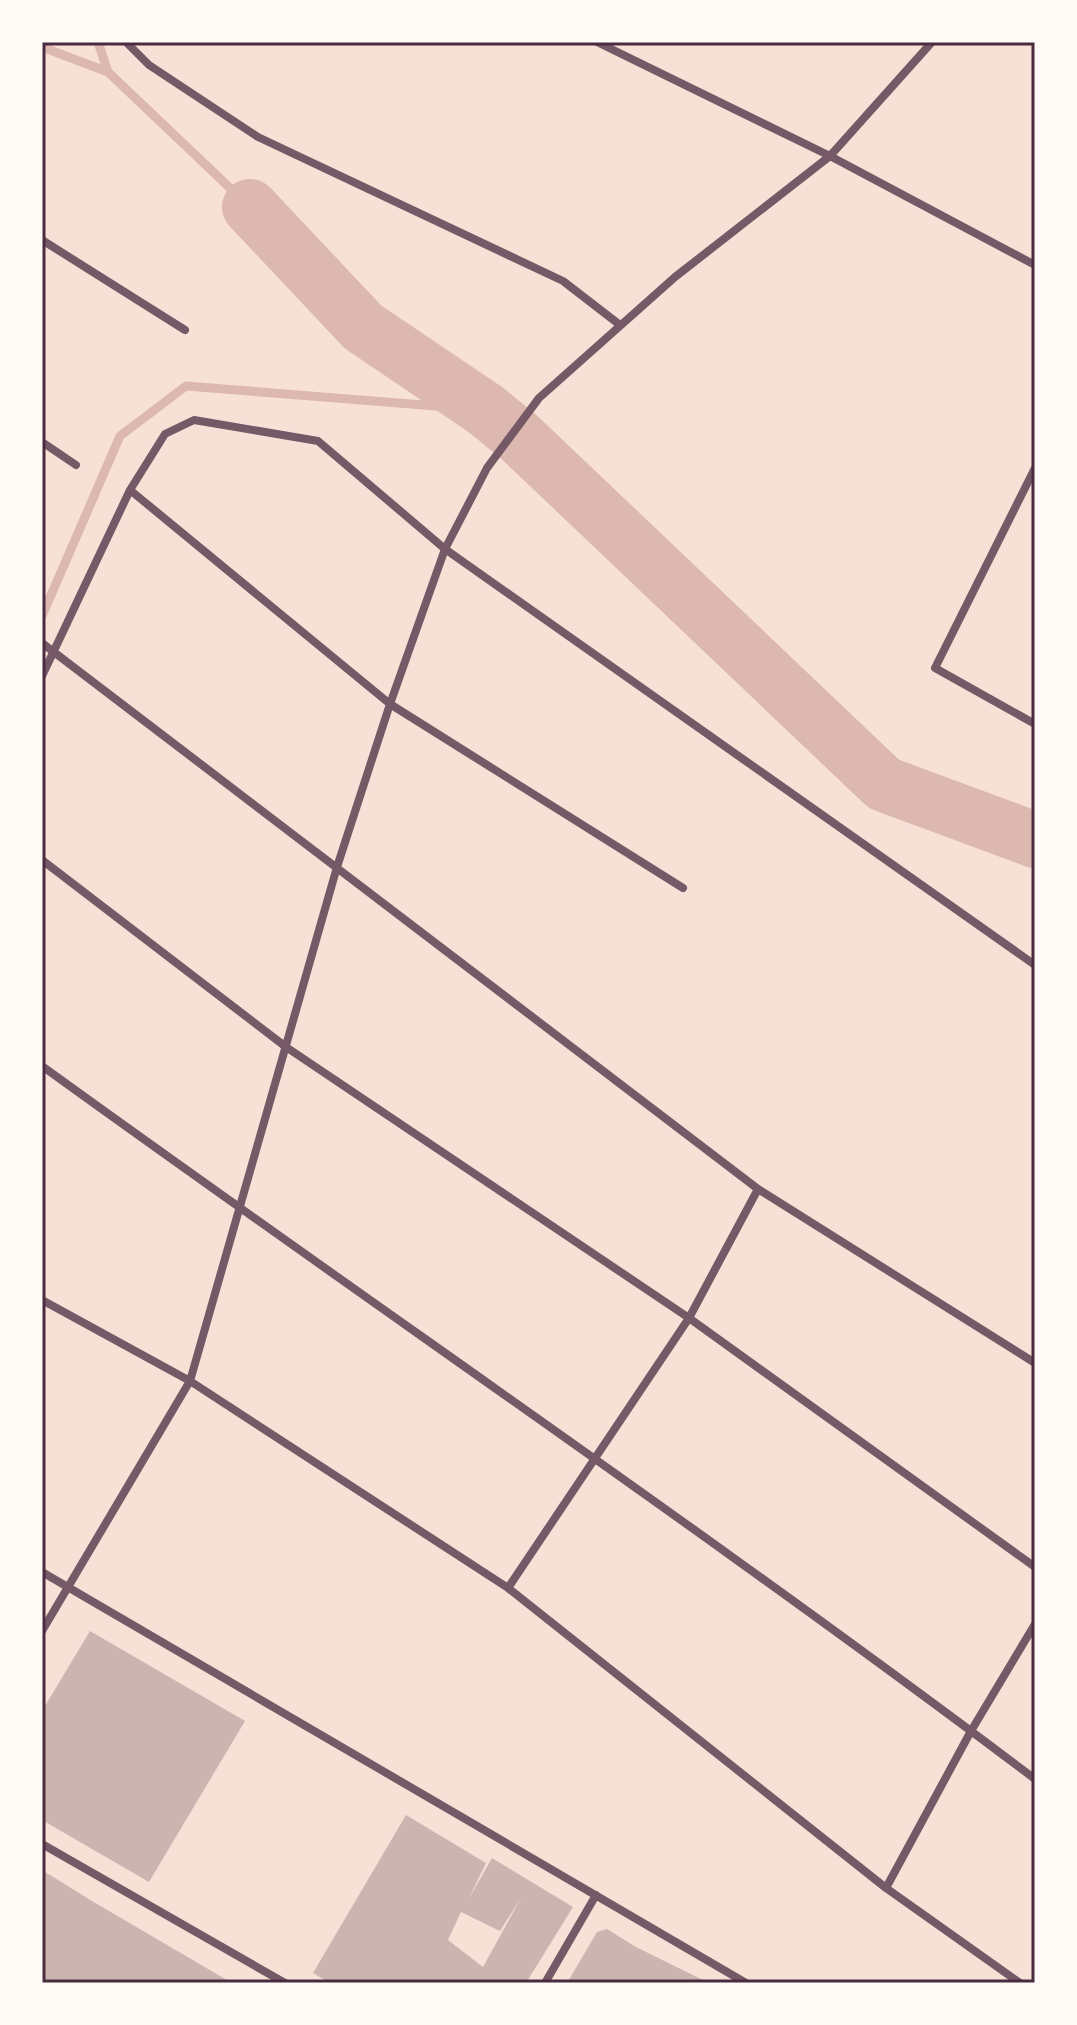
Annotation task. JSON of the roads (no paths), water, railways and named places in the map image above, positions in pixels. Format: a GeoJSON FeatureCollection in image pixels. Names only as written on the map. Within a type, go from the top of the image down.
{"type":"FeatureCollection","features":[{"type":"Feature","properties":{"kind":"street"},"geometry":{"type":"LineString","coordinates":[[126,42],[149,65],[258,137],[563,281],[620,325]]}},
{"type":"Feature","properties":{"kind":"street"},"geometry":{"type":"LineString","coordinates":[[597,42],[830,156],[1035,265]]}},
{"type":"Feature","properties":{"kind":"street"},"geometry":{"type":"LineString","coordinates":[[42,1631],[190,1381],[337,867],[390,704],[445,549],[487,468],[539,398],[675,277],[830,156],[932,42]]}},
{"type":"Feature","properties":{"kind":"street"},"geometry":{"type":"LineString","coordinates":[[42,240],[185,330]]}},
{"type":"Feature","properties":{"kind":"street"},"geometry":{"type":"LineString","coordinates":[[42,676],[130,490],[165,434],[194,420],[318,441],[445,549],[1035,965]]}},
{"type":"Feature","properties":{"kind":"street"},"geometry":{"type":"LineString","coordinates":[[42,442],[76,465]]}},
{"type":"Feature","properties":{"kind":"street"},"geometry":{"type":"LineString","coordinates":[[1035,468],[935,668],[1035,724]]}},
{"type":"Feature","properties":{"kind":"street"},"geometry":{"type":"LineString","coordinates":[[130,490],[390,704],[683,888]]}},
{"type":"Feature","properties":{"kind":"street"},"geometry":{"type":"LineString","coordinates":[[1023,491],[1035,496]]}},
{"type":"Feature","properties":{"kind":"street"},"geometry":{"type":"LineString","coordinates":[[42,643],[758,1189],[1035,1363]]}},
{"type":"Feature","properties":{"kind":"street"},"geometry":{"type":"LineString","coordinates":[[42,860],[286,1047],[689,1318],[1035,1567]]}},
{"type":"Feature","properties":{"kind":"street"},"geometry":{"type":"LineString","coordinates":[[42,1066],[239,1209],[596,1459],[1035,1779]]}},
{"type":"Feature","properties":{"kind":"street"},"geometry":{"type":"LineString","coordinates":[[508,1588],[689,1318],[758,1189]]}},
{"type":"Feature","properties":{"kind":"street"},"geometry":{"type":"LineString","coordinates":[[42,1300],[190,1381],[508,1588],[886,1888],[1020,1983]]}},
{"type":"Feature","properties":{"kind":"street"},"geometry":{"type":"LineString","coordinates":[[42,1572],[746,1983]]}},
{"type":"Feature","properties":{"kind":"street"},"geometry":{"type":"LineString","coordinates":[[886,1888],[971,1731],[1035,1624]]}},
{"type":"Feature","properties":{"kind":"street"},"geometry":{"type":"LineString","coordinates":[[42,1844],[285,1983]]}},
{"type":"Feature","properties":{"kind":"street"},"geometry":{"type":"LineString","coordinates":[[545,1983],[596,1895]]}},
{"type":"Feature","properties":{"kind":"waterway"},"geometry":{"type":"LineString","coordinates":[[98,42],[108,72]]}},
{"type":"Feature","properties":{"kind":"waterway"},"geometry":{"type":"LineString","coordinates":[[42,47],[108,72],[250,207]]}},
{"type":"Feature","properties":{"kind":"waterway"},"geometry":{"type":"LineString","coordinates":[[250,207],[363,327],[486,410],[519,437],[884,784],[1035,840]]}},
{"type":"Feature","properties":{"kind":"waterway"},"geometry":{"type":"LineString","coordinates":[[42,616],[120,436],[186,386],[486,410]]}}]}
